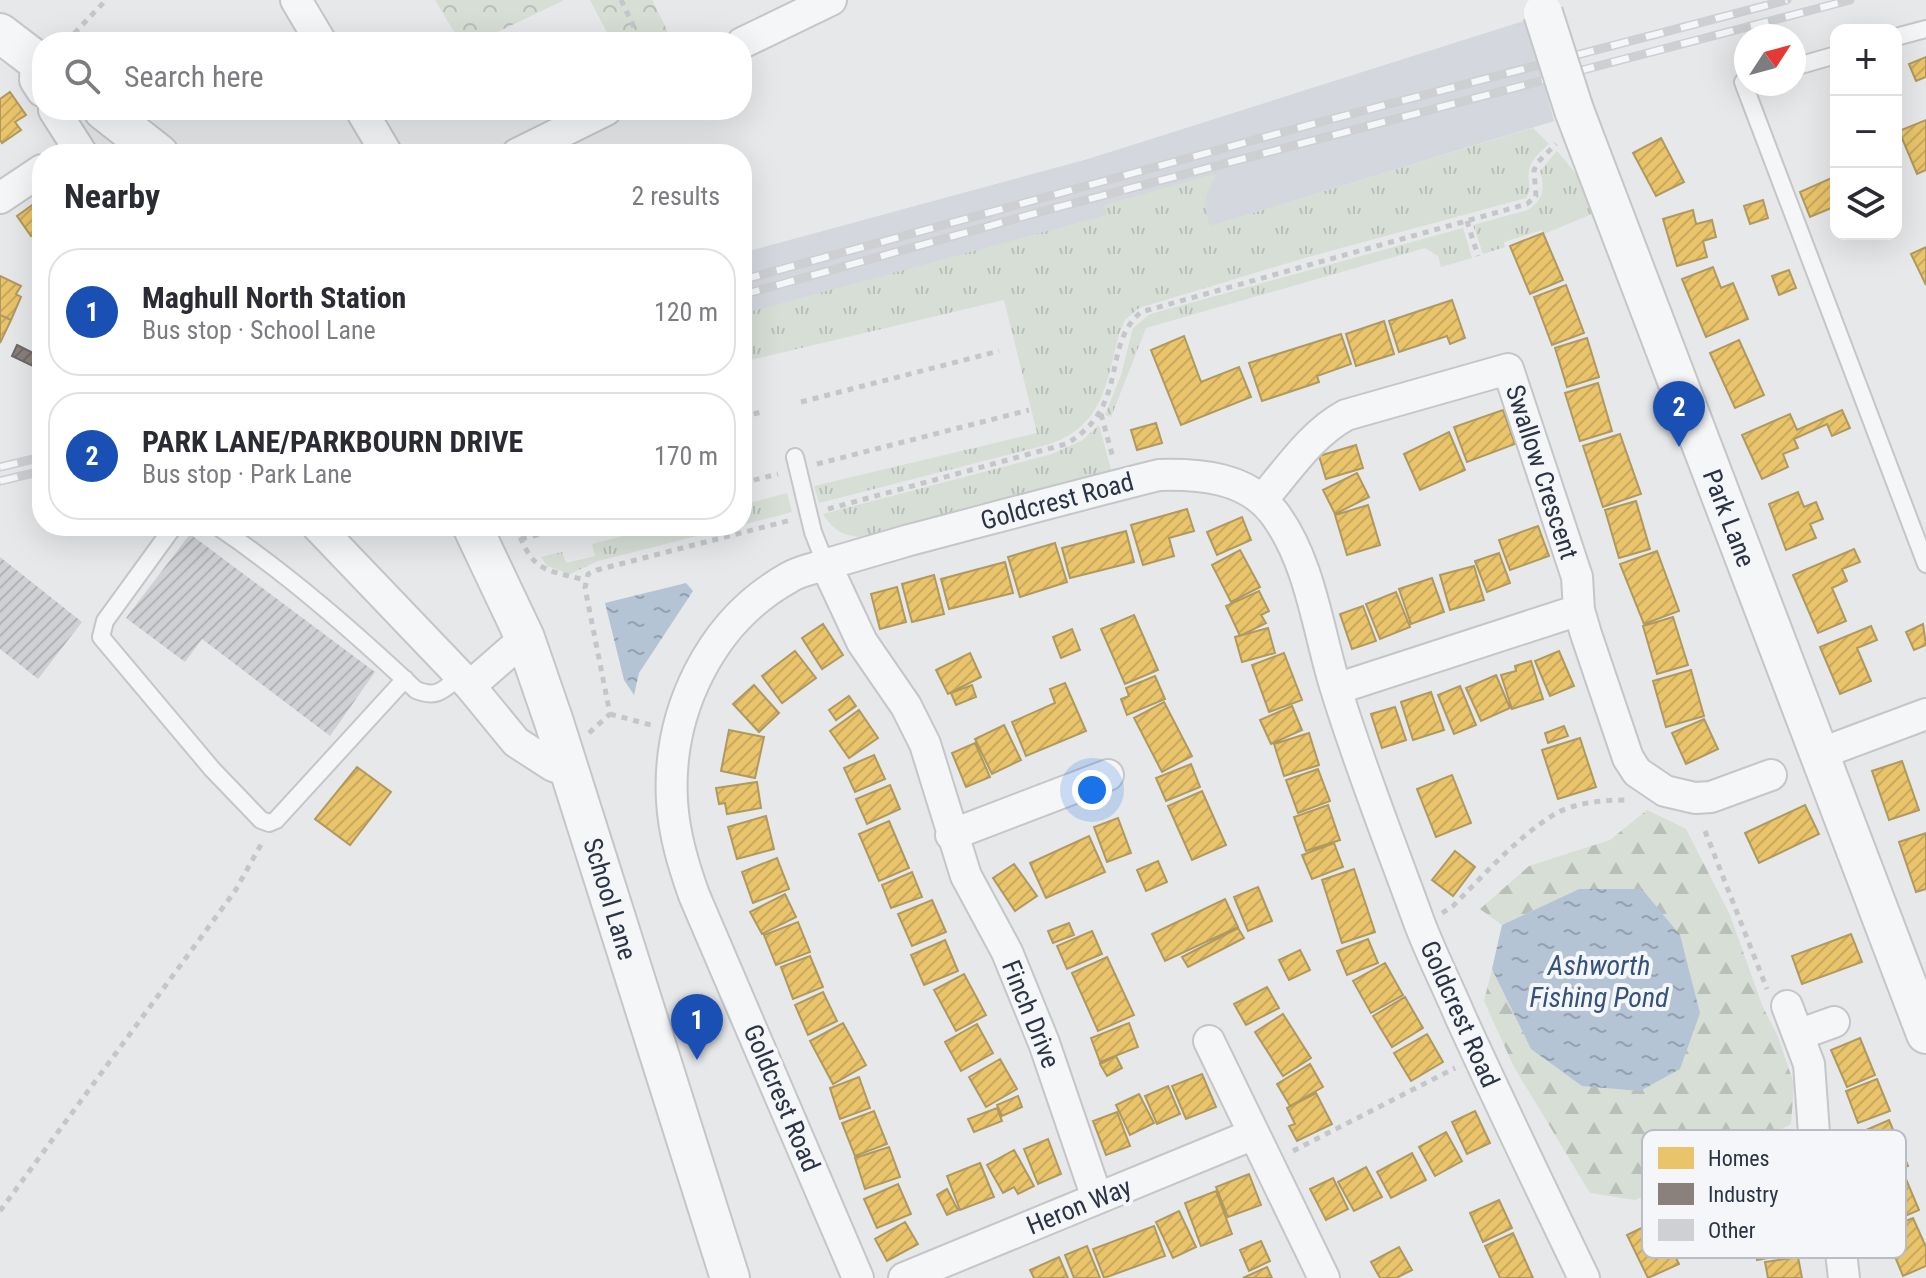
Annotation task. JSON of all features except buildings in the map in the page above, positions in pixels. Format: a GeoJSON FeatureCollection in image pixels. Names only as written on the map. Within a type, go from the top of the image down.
{"type":"FeatureCollection","features":[{"type":"Feature","properties":{"kind":"street"},"geometry":{"type":"LineString","coordinates":[[296,0],[315,32]]}},
{"type":"Feature","properties":{"kind":"street"},"geometry":{"type":"LineString","coordinates":[[752,38],[831,0]]}},
{"type":"Feature","properties":{"kind":"street","name":"Park Lane"},"geometry":{"type":"LineString","coordinates":[[1541,6],[1579,122],[1926,1034]]}},
{"type":"Feature","properties":{"kind":"street"},"geometry":{"type":"LineString","coordinates":[[0,33],[32,54]]}},
{"type":"Feature","properties":{"kind":"street"},"geometry":{"type":"LineString","coordinates":[[59,120],[71,144]]}},
{"type":"Feature","properties":{"kind":"street"},"geometry":{"type":"LineString","coordinates":[[116,120],[146,144]]}},
{"type":"Feature","properties":{"kind":"street"},"geometry":{"type":"LineString","coordinates":[[367,120],[381,144]]}},
{"type":"Feature","properties":{"kind":"street"},"geometry":{"type":"LineString","coordinates":[[537,144],[586,120]]}},
{"type":"Feature","properties":{"kind":"street"},"geometry":{"type":"LineString","coordinates":[[0,198],[32,177]]}},
{"type":"Feature","properties":{"kind":"street","name":"Swallow Crescent"},"geometry":{"type":"LineString","coordinates":[[1262,500],[1320,433],[1346,415],[1508,369],[1577,577],[1579,610],[1628,758],[1637,772],[1711,816],[1771,775]]}},
{"type":"Feature","properties":{"kind":"street","name":"Goldcrest Road"},"geometry":{"type":"LineString","coordinates":[[858,1278],[683,865],[672,803],[675,732],[696,676],[711,649],[730,625],[770,589],[793,575],[1159,475],[1185,475],[1234,483],[1262,500],[1281,523],[1311,591],[1336,689],[1421,927],[1487,1075],[1584,1278]]}},
{"type":"Feature","properties":{"kind":"street"},"geometry":{"type":"LineString","coordinates":[[327,536],[465,681],[516,742],[553,766],[565,757]]}},
{"type":"Feature","properties":{"kind":"street","name":"School Lane"},"geometry":{"type":"LineString","coordinates":[[477,536],[525,638],[730,1278]]}},
{"type":"Feature","properties":{"kind":"street","name":"Finch Drive"},"geometry":{"type":"LineString","coordinates":[[826,565],[862,642],[906,706],[925,744],[966,876],[1007,952],[1044,1043],[1097,1198]]}},
{"type":"Feature","properties":{"kind":"street"},"geometry":{"type":"LineString","coordinates":[[1336,689],[1579,610]]}},
{"type":"Feature","properties":{"kind":"street"},"geometry":{"type":"LineString","coordinates":[[465,681],[525,638]]}},
{"type":"Feature","properties":{"kind":"street"},"geometry":{"type":"LineString","coordinates":[[1819,754],[1926,714]]}},
{"type":"Feature","properties":{"kind":"street"},"geometry":{"type":"LineString","coordinates":[[951,835],[1108,775]]}},
{"type":"Feature","properties":{"kind":"street"},"geometry":{"type":"LineString","coordinates":[[1777,998],[1798,1035],[1809,1064],[1814,1130]]}},
{"type":"Feature","properties":{"kind":"street"},"geometry":{"type":"LineString","coordinates":[[1798,1035],[1834,1022]]}},
{"type":"Feature","properties":{"kind":"street"},"geometry":{"type":"LineString","coordinates":[[1209,1041],[1324,1278]]}},
{"type":"Feature","properties":{"kind":"street","name":"Heron Way"},"geometry":{"type":"LineString","coordinates":[[904,1278],[1254,1134]]}},
{"type":"Feature","properties":{"kind":"street"},"geometry":{"type":"LineString","coordinates":[[1842,1258],[1844,1278]]}},
{"type":"Feature","properties":{"kind":"lane"},"geometry":{"type":"LineString","coordinates":[[1902,35],[1926,29]]}},
{"type":"Feature","properties":{"kind":"lane"},"geometry":{"type":"LineString","coordinates":[[1806,64],[1830,57]]}},
{"type":"Feature","properties":{"kind":"lane"},"geometry":{"type":"LineString","coordinates":[[1748,96],[1926,564]]}},
{"type":"Feature","properties":{"kind":"lane"},"geometry":{"type":"LineString","coordinates":[[795,457],[813,532],[826,565]]}},
{"type":"Feature","properties":{"kind":"lane"},"geometry":{"type":"LineString","coordinates":[[167,536],[105,621],[101,637],[212,769],[253,813],[269,823],[276,820],[405,679]]}},
{"type":"Feature","properties":{"kind":"lane"},"geometry":{"type":"LineString","coordinates":[[231,536],[330,611],[416,690],[429,695],[465,681]]}},
{"type":"Feature","properties":{"kind":"path"},"geometry":{"type":"LineString","coordinates":[[76,32],[106,0]]}},
{"type":"Feature","properties":{"kind":"path"},"geometry":{"type":"LineString","coordinates":[[621,0],[636,32]]}},
{"type":"Feature","properties":{"kind":"path"},"geometry":{"type":"LineString","coordinates":[[821,511],[1066,444],[1080,436],[1107,401],[1125,332],[1141,312],[1527,204],[1536,196],[1534,170],[1538,162],[1579,122]]}},
{"type":"Feature","properties":{"kind":"path"},"geometry":{"type":"LineString","coordinates":[[1467,221],[1478,256]]}},
{"type":"Feature","properties":{"kind":"path"},"geometry":{"type":"LineString","coordinates":[[801,402],[999,351]]}},
{"type":"Feature","properties":{"kind":"path"},"geometry":{"type":"LineString","coordinates":[[813,465],[1029,410]]}},
{"type":"Feature","properties":{"kind":"path"},"geometry":{"type":"LineString","coordinates":[[752,414],[765,411]]}},
{"type":"Feature","properties":{"kind":"path"},"geometry":{"type":"LineString","coordinates":[[1100,413],[1120,484]]}},
{"type":"Feature","properties":{"kind":"path"},"geometry":{"type":"LineString","coordinates":[[752,481],[783,473]]}},
{"type":"Feature","properties":{"kind":"path"},"geometry":{"type":"LineString","coordinates":[[752,530],[797,518]]}},
{"type":"Feature","properties":{"kind":"path"},"geometry":{"type":"LineString","coordinates":[[520,536],[541,569],[585,580]]}},
{"type":"Feature","properties":{"kind":"path"},"geometry":{"type":"LineString","coordinates":[[521,539],[533,536]]}},
{"type":"Feature","properties":{"kind":"path"},"geometry":{"type":"LineString","coordinates":[[610,714],[585,580],[588,574],[728,536]]}},
{"type":"Feature","properties":{"kind":"path"},"geometry":{"type":"LineString","coordinates":[[610,714],[675,732]]}},
{"type":"Feature","properties":{"kind":"path"},"geometry":{"type":"LineString","coordinates":[[565,757],[610,714]]}},
{"type":"Feature","properties":{"kind":"path"},"geometry":{"type":"LineString","coordinates":[[1421,927],[1453,906],[1518,843],[1557,813],[1603,800],[1647,799],[1665,791]]}},
{"type":"Feature","properties":{"kind":"path"},"geometry":{"type":"LineString","coordinates":[[1711,816],[1777,998]]}},
{"type":"Feature","properties":{"kind":"path"},"geometry":{"type":"LineString","coordinates":[[0,1211],[235,891],[276,820]]}},
{"type":"Feature","properties":{"kind":"path"},"geometry":{"type":"LineString","coordinates":[[1282,1157],[1466,1063]]}},
{"type":"Feature","properties":{"kind":"shaded area"},"geometry":{"type":"Polygon","coordinates":[[[1527,20],[1554,121],[1175,237],[752,359],[752,250],[1088,159],[1527,20]]]}},
{"type":"Feature","properties":{"kind":"green space"},"geometry":{"type":"Polygon","coordinates":[[[435,0],[564,0],[498,32],[454,32],[435,0]]]}},
{"type":"Feature","properties":{"kind":"green space"},"geometry":{"type":"Polygon","coordinates":[[[590,0],[652,0],[668,32],[607,32],[590,0]]]}},
{"type":"Feature","properties":{"kind":"green space"},"geometry":{"type":"Polygon","coordinates":[[[1533,128],[1549,144],[1531,164],[1526,198],[1308,257],[1139,308],[1125,320],[1120,331],[1101,398],[1083,425],[1069,435],[1050,444],[819,503],[814,486],[1037,433],[1004,300],[752,360],[752,311],[1106,215],[1104,205],[1217,173],[1206,199],[1210,226],[1533,128]]]}},
{"type":"Feature","properties":{"kind":"green space"},"geometry":{"type":"Polygon","coordinates":[[[1557,151],[1578,176],[1592,214],[1544,234],[1542,230],[1504,242],[1505,247],[1483,254],[1473,225],[1533,206],[1542,193],[1540,171],[1557,151]]]}},
{"type":"Feature","properties":{"kind":"green space"},"geometry":{"type":"Polygon","coordinates":[[[1463,228],[1472,258],[1441,267],[1438,256],[1425,248],[1146,328],[1111,417],[1105,415],[1121,375],[1133,328],[1150,314],[1463,228]]]}},
{"type":"Feature","properties":{"kind":"green space"},"geometry":{"type":"Polygon","coordinates":[[[1099,425],[1112,473],[864,537],[840,532],[823,514],[1052,454],[1083,440],[1099,425]]]}},
{"type":"Feature","properties":{"kind":"green space"},"geometry":{"type":"Polygon","coordinates":[[[787,493],[792,512],[752,522],[752,502],[787,493]]]}},
{"type":"Feature","properties":{"kind":"green space"},"geometry":{"type":"Polygon","coordinates":[[[623,536],[697,536],[598,561],[570,574],[547,566],[541,557],[562,552],[566,563],[595,556],[592,544],[623,536]]]}},
{"type":"Feature","properties":{"kind":"green space"},"geometry":{"type":"Polygon","coordinates":[[[1647,810],[1686,829],[1730,915],[1794,1084],[1791,1124],[1780,1130],[1642,1130],[1642,1197],[1635,1200],[1590,1193],[1514,1067],[1484,1001],[1492,969],[1531,1049],[1579,889],[1502,925],[1480,909],[1529,866],[1610,840],[1647,810]]]}},
{"type":"Feature","properties":{"kind":"water"},"geometry":{"type":"Polygon","coordinates":[[[686,583],[693,591],[639,673],[634,695],[624,680],[605,603],[686,583]]]}},
{"type":"Feature","properties":{"kind":"water","name":"Ashworth Fishing Pond"},"geometry":{"type":"Polygon","coordinates":[[[1579,889],[1642,889],[1680,935],[1700,1013],[1680,1069],[1640,1091],[1582,1086],[1531,1049],[1492,969],[1502,925],[1579,889]]]}},
{"type":"Feature","properties":{"kind":"railway"},"geometry":{"type":"LineString","coordinates":[[752,277],[1309,125],[1787,0]]}},
{"type":"Feature","properties":{"kind":"railway"},"geometry":{"type":"LineString","coordinates":[[752,292],[1036,213],[1850,0]]}},
{"type":"Feature","properties":{"kind":"railway"},"geometry":{"type":"LineString","coordinates":[[0,467],[32,459]]}},
{"type":"Feature","properties":{"kind":"railway"},"geometry":{"type":"LineString","coordinates":[[0,481],[32,473]]}},
{"type":"Feature","properties":{"kind":"place","name":"PARK LANE/PARKBOURN DRIVE"},"geometry":{"type":"Point","coordinates":[1679,447]}},
{"type":"Feature","properties":{"kind":"place","name":"Maghull North Station"},"geometry":{"type":"Point","coordinates":[697,1060]}}]}
